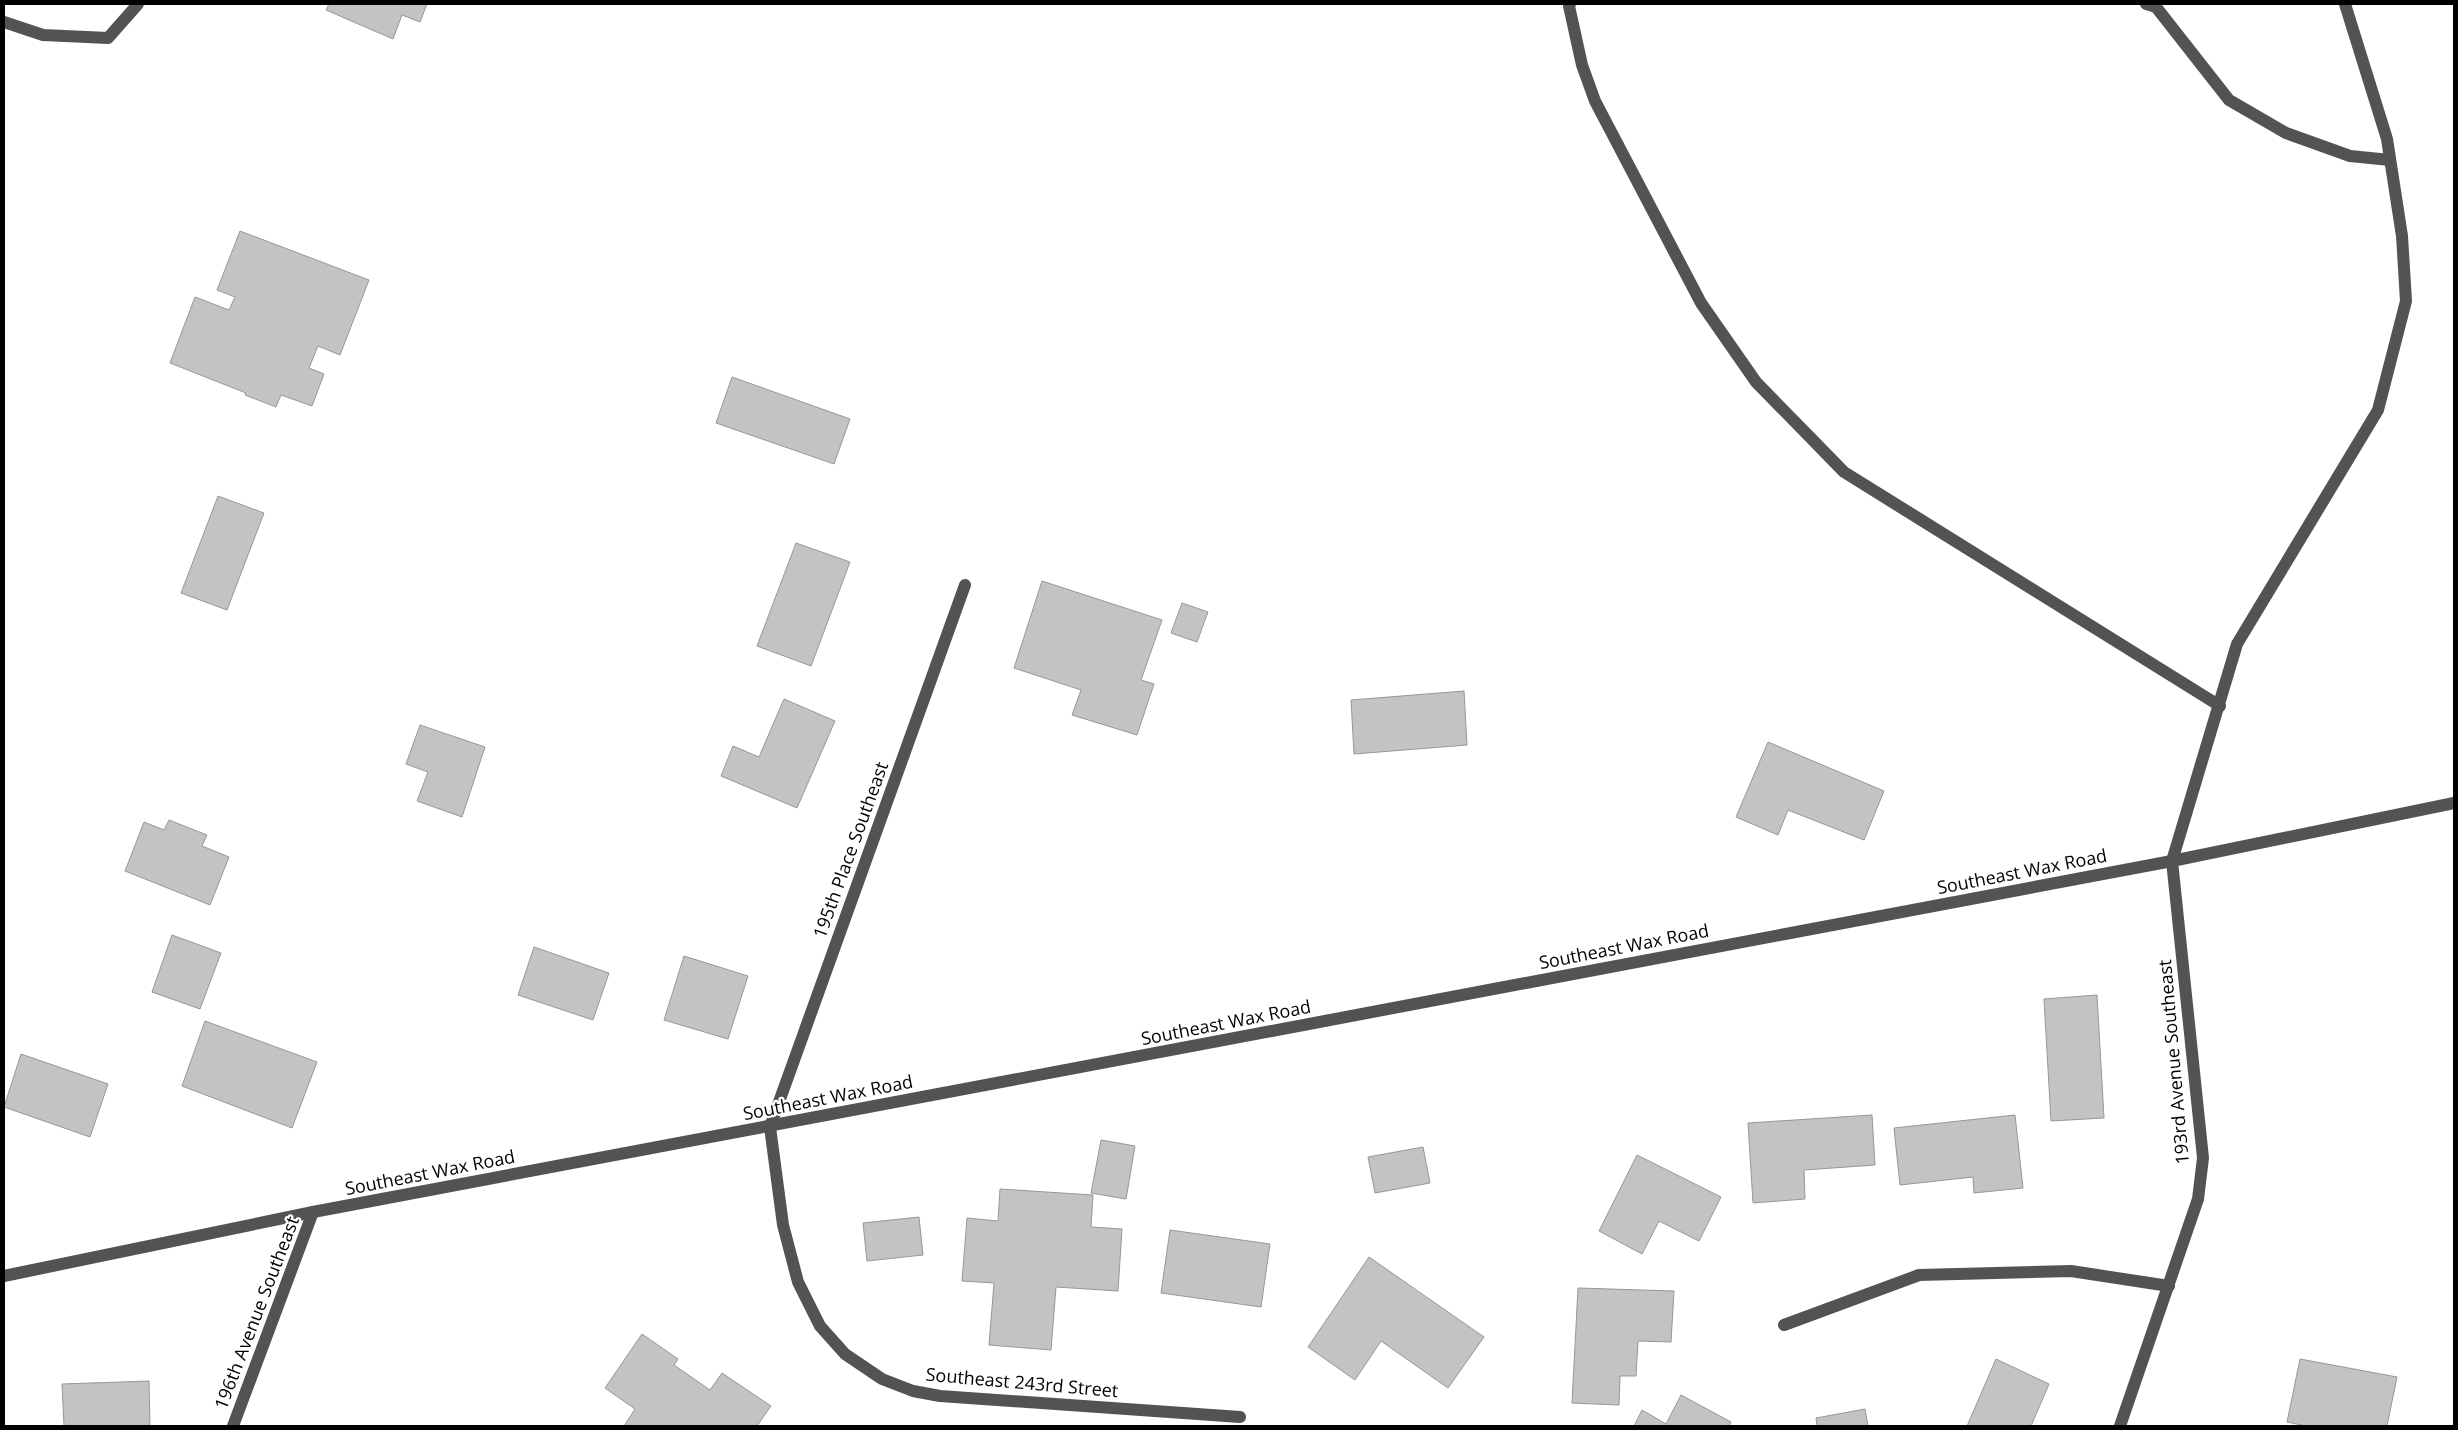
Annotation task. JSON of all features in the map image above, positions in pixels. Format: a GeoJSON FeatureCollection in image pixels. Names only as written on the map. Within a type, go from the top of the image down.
{"type":"FeatureCollection","features":[{"type":"Feature","properties":{"kind":"street"},"geometry":{"type":"LineString","coordinates":[[4,22],[43,35],[108,38],[138,4]]}},
{"type":"Feature","properties":{"kind":"street"},"geometry":{"type":"LineString","coordinates":[[1570,4],[1582,65],[1595,101],[1701,303],[1756,382],[1844,472],[2220,706]]}},
{"type":"Feature","properties":{"kind":"street"},"geometry":{"type":"LineString","coordinates":[[2146,4],[2156,7],[2229,100],[2286,133],[2350,156],[2390,160]]}},
{"type":"Feature","properties":{"kind":"street"},"geometry":{"type":"LineString","coordinates":[[2172,861],[2220,706],[2237,644],[2378,410],[2406,301],[2402,236],[2387,139],[2345,4]]}},
{"type":"Feature","properties":{"kind":"street","name":"195th Place Southeast"},"geometry":{"type":"LineString","coordinates":[[770,1127],[965,585]]}},
{"type":"Feature","properties":{"kind":"street","name":"Southeast Wax Road"},"geometry":{"type":"LineString","coordinates":[[4,1276],[313,1212],[2172,861],[2454,803]]}},
{"type":"Feature","properties":{"kind":"street","name":"193rd Avenue Southeast"},"geometry":{"type":"LineString","coordinates":[[2120,1426],[2198,1199],[2203,1158],[2172,861]]}},
{"type":"Feature","properties":{"kind":"street","name":"Southeast 243rd Street"},"geometry":{"type":"LineString","coordinates":[[770,1127],[783,1225],[798,1282],[820,1326],[845,1354],[882,1379],[913,1391],[940,1396],[1240,1417]]}},
{"type":"Feature","properties":{"kind":"street","name":"196th Avenue Southeast"},"geometry":{"type":"LineString","coordinates":[[233,1426],[313,1212]]}},
{"type":"Feature","properties":{"kind":"street"},"geometry":{"type":"LineString","coordinates":[[1784,1325],[1919,1275],[2071,1271],[2169,1286]]}},
{"type":"Feature","properties":{"kind":"building"},"geometry":{"type":"Polygon","coordinates":[[[329,4],[427,4],[420,22],[402,15],[393,39],[326,10],[329,4]]]}},
{"type":"Feature","properties":{"kind":"building"},"geometry":{"type":"Polygon","coordinates":[[[240,231],[369,280],[340,355],[318,346],[309,368],[324,374],[312,406],[281,395],[276,407],[170,363],[195,297],[229,310],[235,297],[217,290],[240,231]]]}},
{"type":"Feature","properties":{"kind":"building"},"geometry":{"type":"Polygon","coordinates":[[[732,377],[850,419],[834,464],[716,423],[732,377]]]}},
{"type":"Feature","properties":{"kind":"building"},"geometry":{"type":"Polygon","coordinates":[[[218,496],[264,513],[227,610],[181,593],[218,496]]]}},
{"type":"Feature","properties":{"kind":"building"},"geometry":{"type":"Polygon","coordinates":[[[796,543],[850,562],[811,666],[757,646],[796,543]]]}},
{"type":"Feature","properties":{"kind":"building"},"geometry":{"type":"Polygon","coordinates":[[[1042,581],[1162,620],[1141,680],[1154,684],[1137,735],[1072,715],[1081,690],[1014,668],[1042,581]]]}},
{"type":"Feature","properties":{"kind":"building"},"geometry":{"type":"Polygon","coordinates":[[[1182,603],[1208,612],[1197,642],[1171,633],[1182,603]]]}},
{"type":"Feature","properties":{"kind":"building"},"geometry":{"type":"Polygon","coordinates":[[[1464,691],[1467,745],[1354,754],[1351,700],[1464,691]]]}},
{"type":"Feature","properties":{"kind":"building"},"geometry":{"type":"Polygon","coordinates":[[[784,699],[835,721],[797,808],[721,776],[733,746],[759,757],[784,699]]]}},
{"type":"Feature","properties":{"kind":"building"},"geometry":{"type":"Polygon","coordinates":[[[420,725],[485,747],[462,817],[417,801],[428,772],[406,764],[420,725]]]}},
{"type":"Feature","properties":{"kind":"building"},"geometry":{"type":"Polygon","coordinates":[[[1768,742],[1884,791],[1864,840],[1788,810],[1778,835],[1736,817],[1768,742]]]}},
{"type":"Feature","properties":{"kind":"building"},"geometry":{"type":"Polygon","coordinates":[[[169,820],[207,835],[202,846],[229,857],[210,905],[125,871],[144,822],[164,830],[169,820]]]}},
{"type":"Feature","properties":{"kind":"building"},"geometry":{"type":"Polygon","coordinates":[[[172,935],[221,953],[200,1009],[152,992],[172,935]]]}},
{"type":"Feature","properties":{"kind":"building"},"geometry":{"type":"Polygon","coordinates":[[[534,947],[609,973],[593,1020],[518,995],[534,947]]]}},
{"type":"Feature","properties":{"kind":"building"},"geometry":{"type":"Polygon","coordinates":[[[684,956],[748,976],[728,1039],[664,1020],[684,956]]]}},
{"type":"Feature","properties":{"kind":"building"},"geometry":{"type":"Polygon","coordinates":[[[2097,995],[2104,1118],[2051,1121],[2044,999],[2097,995]]]}},
{"type":"Feature","properties":{"kind":"building"},"geometry":{"type":"Polygon","coordinates":[[[205,1021],[317,1062],[292,1128],[182,1086],[205,1021]]]}},
{"type":"Feature","properties":{"kind":"building"},"geometry":{"type":"Polygon","coordinates":[[[21,1054],[108,1084],[90,1137],[4,1107],[21,1054]]]}},
{"type":"Feature","properties":{"kind":"building"},"geometry":{"type":"Polygon","coordinates":[[[1872,1115],[1875,1165],[1804,1170],[1805,1199],[1753,1203],[1748,1123],[1872,1115]]]}},
{"type":"Feature","properties":{"kind":"building"},"geometry":{"type":"Polygon","coordinates":[[[2015,1115],[2023,1188],[1974,1193],[1973,1177],[1900,1185],[1894,1128],[2015,1115]]]}},
{"type":"Feature","properties":{"kind":"building"},"geometry":{"type":"Polygon","coordinates":[[[1101,1140],[1135,1146],[1126,1199],[1091,1193],[1101,1140]]]}},
{"type":"Feature","properties":{"kind":"building"},"geometry":{"type":"Polygon","coordinates":[[[1423,1147],[1430,1183],[1375,1193],[1368,1157],[1423,1147]]]}},
{"type":"Feature","properties":{"kind":"building"},"geometry":{"type":"Polygon","coordinates":[[[1637,1155],[1721,1197],[1699,1241],[1659,1221],[1642,1254],[1599,1231],[1637,1155]]]}},
{"type":"Feature","properties":{"kind":"building"},"geometry":{"type":"Polygon","coordinates":[[[1000,1189],[1093,1195],[1091,1227],[1122,1229],[1118,1291],[1056,1287],[1051,1350],[989,1345],[994,1283],[962,1281],[967,1218],[998,1221],[1000,1189]]]}},
{"type":"Feature","properties":{"kind":"building"},"geometry":{"type":"Polygon","coordinates":[[[919,1217],[923,1255],[867,1261],[863,1223],[919,1217]]]}},
{"type":"Feature","properties":{"kind":"building"},"geometry":{"type":"Polygon","coordinates":[[[1170,1230],[1270,1244],[1261,1307],[1161,1293],[1170,1230]]]}},
{"type":"Feature","properties":{"kind":"building"},"geometry":{"type":"Polygon","coordinates":[[[1369,1257],[1484,1337],[1448,1388],[1381,1341],[1355,1380],[1308,1347],[1369,1257]]]}},
{"type":"Feature","properties":{"kind":"building"},"geometry":{"type":"Polygon","coordinates":[[[1578,1288],[1674,1291],[1671,1342],[1638,1341],[1636,1376],[1620,1376],[1619,1405],[1572,1403],[1578,1288]]]}},
{"type":"Feature","properties":{"kind":"building"},"geometry":{"type":"Polygon","coordinates":[[[642,1334],[678,1359],[674,1365],[710,1390],[722,1373],[771,1406],[757,1426],[624,1426],[635,1409],[605,1388],[642,1334]]]}},
{"type":"Feature","properties":{"kind":"building"},"geometry":{"type":"Polygon","coordinates":[[[1996,1359],[2049,1384],[2031,1426],[1967,1426],[1996,1359]]]}},
{"type":"Feature","properties":{"kind":"building"},"geometry":{"type":"Polygon","coordinates":[[[2300,1359],[2397,1377],[2387,1426],[2306,1426],[2287,1422],[2300,1359]]]}},
{"type":"Feature","properties":{"kind":"building"},"geometry":{"type":"Polygon","coordinates":[[[149,1381],[150,1426],[64,1426],[62,1384],[149,1381]]]}},
{"type":"Feature","properties":{"kind":"building"},"geometry":{"type":"Polygon","coordinates":[[[1681,1395],[1731,1422],[1729,1426],[1634,1426],[1642,1410],[1666,1424],[1681,1395]]]}},
{"type":"Feature","properties":{"kind":"building"},"geometry":{"type":"Polygon","coordinates":[[[1865,1409],[1868,1426],[1817,1426],[1816,1418],[1865,1409]]]}}]}
